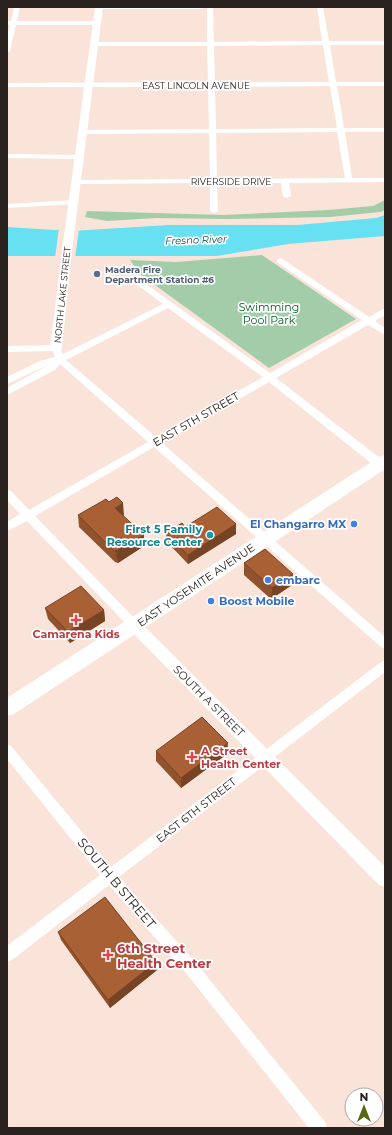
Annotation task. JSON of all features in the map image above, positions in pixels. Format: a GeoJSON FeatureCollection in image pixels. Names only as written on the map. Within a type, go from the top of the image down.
{"type":"FeatureCollection","features":[{"type":"Feature","properties":{"kind":"main road","name":"EAST YOSEMITE AVENUE"},"geometry":{"type":"LineString","coordinates":[[7,708],[382,463]]}},
{"type":"Feature","properties":{"kind":"street"},"geometry":{"type":"LineString","coordinates":[[7,51],[10,23],[17,7]]}},
{"type":"Feature","properties":{"kind":"street"},"geometry":{"type":"LineString","coordinates":[[99,7],[202,7]]}},
{"type":"Feature","properties":{"kind":"street","name":"NORTH LAKE STREET"},"geometry":{"type":"LineString","coordinates":[[99,7],[66,258],[58,354],[154,442],[385,644]]}},
{"type":"Feature","properties":{"kind":"street"},"geometry":{"type":"LineString","coordinates":[[210,7],[214,211]]}},
{"type":"Feature","properties":{"kind":"street"},"geometry":{"type":"LineString","coordinates":[[320,7],[349,180]]}},
{"type":"Feature","properties":{"kind":"street"},"geometry":{"type":"LineString","coordinates":[[10,23],[97,23]]}},
{"type":"Feature","properties":{"kind":"street"},"geometry":{"type":"LineString","coordinates":[[94,44],[385,43]]}},
{"type":"Feature","properties":{"kind":"street","name":"EAST LINCOLN AVENUE"},"geometry":{"type":"LineString","coordinates":[[7,85],[385,84]]}},
{"type":"Feature","properties":{"kind":"street"},"geometry":{"type":"LineString","coordinates":[[83,132],[385,130]]}},
{"type":"Feature","properties":{"kind":"street"},"geometry":{"type":"LineString","coordinates":[[7,156],[80,157]]}},
{"type":"Feature","properties":{"kind":"street","name":"RIVERSIDE DRIVE"},"geometry":{"type":"LineString","coordinates":[[77,182],[385,180]]}},
{"type":"Feature","properties":{"kind":"street"},"geometry":{"type":"LineString","coordinates":[[285,181],[287,196]]}},
{"type":"Feature","properties":{"kind":"street"},"geometry":{"type":"LineString","coordinates":[[7,206],[74,202]]}},
{"type":"Feature","properties":{"kind":"street"},"geometry":{"type":"LineString","coordinates":[[281,261],[385,332]]}},
{"type":"Feature","properties":{"kind":"street"},"geometry":{"type":"LineString","coordinates":[[139,282],[269,377],[382,463]]}},
{"type":"Feature","properties":{"kind":"street"},"geometry":{"type":"LineString","coordinates":[[7,381],[58,354],[169,304]]}},
{"type":"Feature","properties":{"kind":"street","name":"EAST 5TH STREET"},"geometry":{"type":"LineString","coordinates":[[7,527],[367,320],[385,312]]}},
{"type":"Feature","properties":{"kind":"street"},"geometry":{"type":"LineString","coordinates":[[7,349],[58,354]]}},
{"type":"Feature","properties":{"kind":"street"},"geometry":{"type":"LineString","coordinates":[[7,392],[52,368],[58,354]]}},
{"type":"Feature","properties":{"kind":"street"},"geometry":{"type":"LineString","coordinates":[[7,494],[29,515],[134,626]]}},
{"type":"Feature","properties":{"kind":"street","name":"SOUTH A STREET"},"geometry":{"type":"LineString","coordinates":[[134,626],[385,879]]}},
{"type":"Feature","properties":{"kind":"street","name":"EAST 6TH STREET"},"geometry":{"type":"LineString","coordinates":[[7,955],[385,665]]}},
{"type":"Feature","properties":{"kind":"street","name":"SOUTH B STREET"},"geometry":{"type":"LineString","coordinates":[[7,750],[110,877],[191,968],[319,1128]]}},
{"type":"Feature","properties":{"kind":"green space"},"geometry":{"type":"Polygon","coordinates":[[[385,200],[385,210],[380,212],[330,217],[227,219],[156,218],[107,221],[85,217],[87,211],[223,215],[328,210],[373,206],[385,200]]]}},
{"type":"Feature","properties":{"kind":"green space","name":"Swimming Pool Park"},"geometry":{"type":"Polygon","coordinates":[[[262,255],[356,319],[269,368],[140,274],[130,260],[176,262],[262,255]]]}},
{"type":"Feature","properties":{"kind":"water","name":"Fresno River"},"geometry":{"type":"Polygon","coordinates":[[[385,215],[385,236],[288,244],[217,256],[7,256],[7,227],[71,231],[169,225],[297,225],[376,218],[385,215]]]}},
{"type":"Feature","properties":{"kind":"pier"},"geometry":{"type":"Polygon","coordinates":[[[59,228],[79,229],[75,258],[55,258],[59,228]]]}},
{"type":"Feature","properties":{"kind":"building"},"geometry":{"type":"Polygon","coordinates":[[[117,497],[123,503],[115,508],[144,535],[114,551],[78,515],[106,499],[109,502],[117,497]]]}},
{"type":"Feature","properties":{"kind":"building"},"geometry":{"type":"Polygon","coordinates":[[[217,507],[236,524],[188,555],[166,533],[182,523],[185,527],[217,507]]]}},
{"type":"Feature","properties":{"kind":"building"},"geometry":{"type":"Polygon","coordinates":[[[265,549],[293,574],[272,588],[244,563],[265,549]]]}},
{"type":"Feature","properties":{"kind":"building"},"geometry":{"type":"Polygon","coordinates":[[[81,586],[104,610],[68,632],[45,608],[81,586]]]}},
{"type":"Feature","properties":{"kind":"building","name":"A Street Health Center"},"geometry":{"type":"Polygon","coordinates":[[[202,717],[228,743],[181,778],[156,751],[202,717]]]}},
{"type":"Feature","properties":{"kind":"building","name":"6th Street Health Center"},"geometry":{"type":"Polygon","coordinates":[[[105,897],[156,962],[108,1000],[58,932],[105,897]]]}},
{"type":"Feature","properties":{"kind":"place","name":"Madera Fire Department Station #6"},"geometry":{"type":"Point","coordinates":[97,274]}},
{"type":"Feature","properties":{"kind":"place","name":"El Changarro MX"},"geometry":{"type":"Point","coordinates":[354,524]}},
{"type":"Feature","properties":{"kind":"place","name":"First 5 Family Resource Center"},"geometry":{"type":"Point","coordinates":[210,535]}},
{"type":"Feature","properties":{"kind":"place","name":"embarc"},"geometry":{"type":"Point","coordinates":[268,580]}},
{"type":"Feature","properties":{"kind":"place","name":"Boost Mobile"},"geometry":{"type":"Point","coordinates":[211,601]}},
{"type":"Feature","properties":{"kind":"place","name":"Camarena Kids"},"geometry":{"type":"Point","coordinates":[76,620]}},
{"type":"Feature","properties":{"kind":"place","name":"A Street Health Center"},"geometry":{"type":"Point","coordinates":[192,757]}},
{"type":"Feature","properties":{"kind":"place","name":"6th Street Health Center"},"geometry":{"type":"Point","coordinates":[108,955]}}]}
